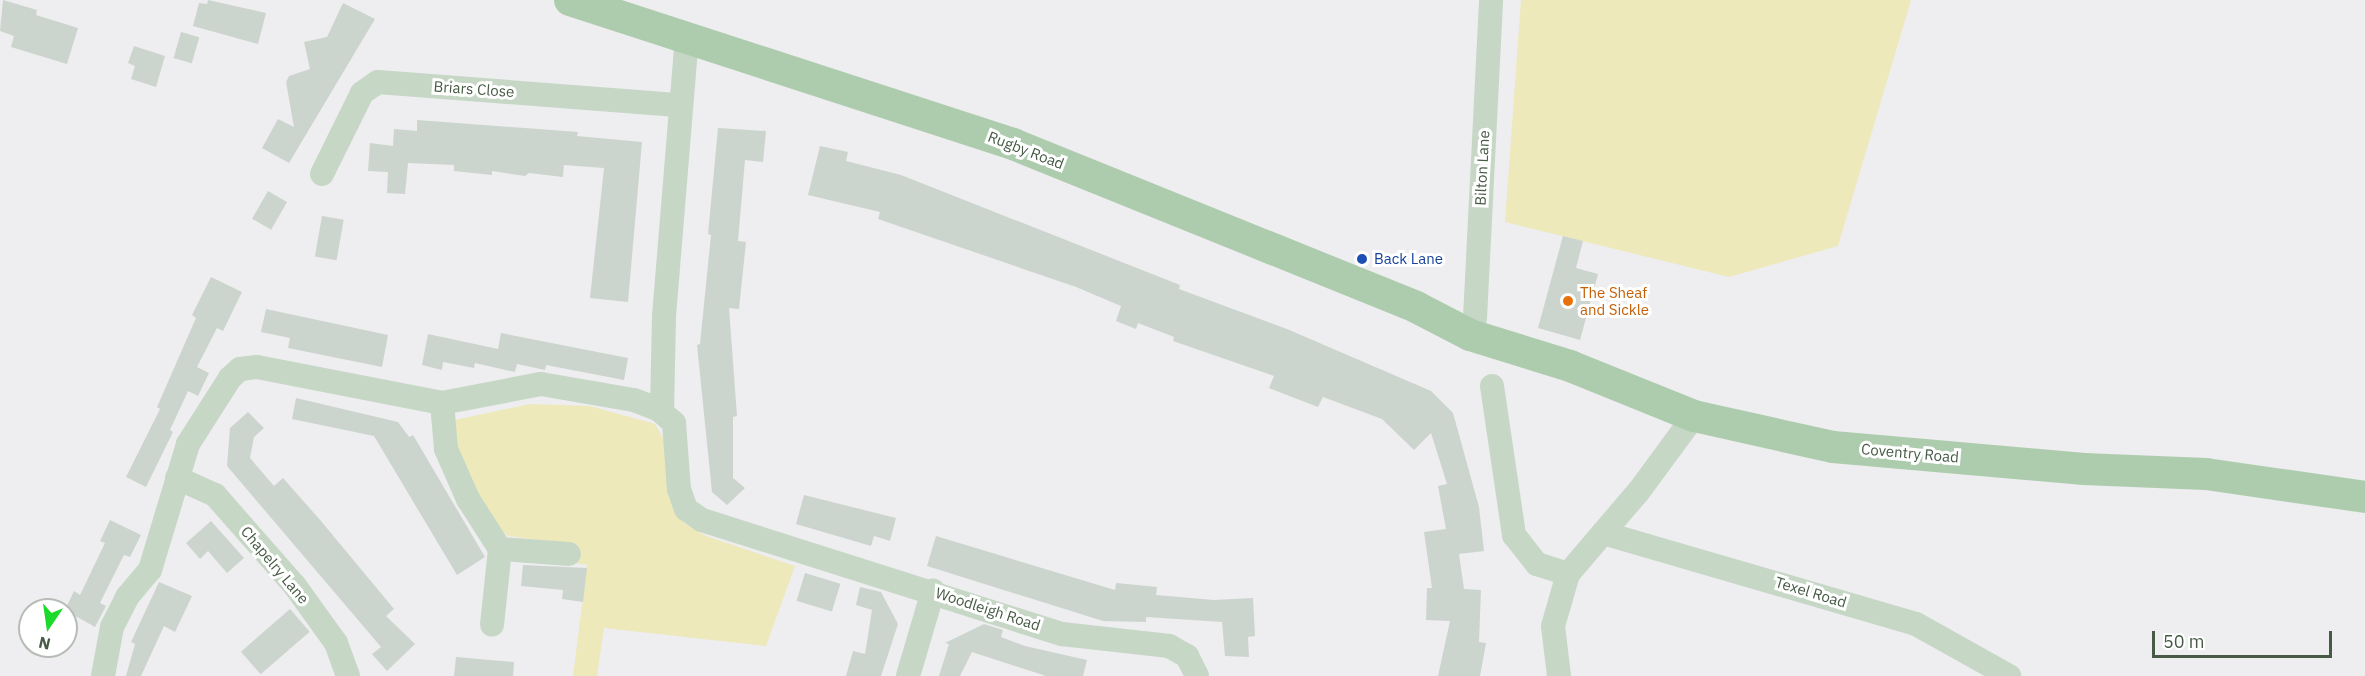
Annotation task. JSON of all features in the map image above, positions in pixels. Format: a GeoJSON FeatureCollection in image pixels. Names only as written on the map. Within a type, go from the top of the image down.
{"type":"FeatureCollection","features":[{"type":"Feature","properties":{"kind":"main road","name":"Rugby Road"},"geometry":{"type":"LineString","coordinates":[[570,0],[1013,144],[1405,303],[1470,335]]}},
{"type":"Feature","properties":{"kind":"main road","name":"Coventry Road"},"geometry":{"type":"LineString","coordinates":[[1470,335],[1570,366],[1694,416],[1833,447],[2084,469],[2206,474],[2365,497]]}},
{"type":"Feature","properties":{"kind":"street","name":"Bilton Lane"},"geometry":{"type":"LineString","coordinates":[[1470,335],[1475,318],[1491,0]]}},
{"type":"Feature","properties":{"kind":"street"},"geometry":{"type":"LineString","coordinates":[[103,676],[112,627],[127,597],[150,570],[188,444],[219,392],[240,369],[276,368],[441,403],[541,384],[634,400],[662,412],[664,316],[687,37]]}},
{"type":"Feature","properties":{"kind":"street","name":"Briars Close"},"geometry":{"type":"LineString","coordinates":[[322,174],[362,93],[378,82],[680,105]]}},
{"type":"Feature","properties":{"kind":"street"},"geometry":{"type":"LineString","coordinates":[[1492,386],[1514,535],[1537,564],[1568,574]]}},
{"type":"Feature","properties":{"kind":"street"},"geometry":{"type":"LineString","coordinates":[[441,403],[446,449],[468,499],[500,549],[492,626]]}},
{"type":"Feature","properties":{"kind":"street","name":"Woodleigh Road"},"geometry":{"type":"LineString","coordinates":[[662,412],[674,423],[680,489],[686,508],[715,526],[1081,638],[1169,646],[1186,656],[1197,676]]}},
{"type":"Feature","properties":{"kind":"street"},"geometry":{"type":"LineString","coordinates":[[1559,676],[1553,626],[1568,574],[1639,492],[1694,416]]}},
{"type":"Feature","properties":{"kind":"street","name":"Chapelry Lane"},"geometry":{"type":"LineString","coordinates":[[177,478],[215,495],[295,586],[336,643],[348,676]]}},
{"type":"Feature","properties":{"kind":"street","name":"Texel Road"},"geometry":{"type":"LineString","coordinates":[[1603,533],[1916,624],[2009,676]]}},
{"type":"Feature","properties":{"kind":"street"},"geometry":{"type":"LineString","coordinates":[[500,549],[569,554]]}},
{"type":"Feature","properties":{"kind":"street"},"geometry":{"type":"LineString","coordinates":[[908,676],[933,591]]}},
{"type":"Feature","properties":{"kind":"shaded area"},"geometry":{"type":"Polygon","coordinates":[[[1521,0],[1911,0],[1838,246],[1729,277],[1505,222],[1521,0]]]}},
{"type":"Feature","properties":{"kind":"shaded area"},"geometry":{"type":"Polygon","coordinates":[[[530,404],[590,406],[655,424],[668,447],[671,500],[684,523],[706,536],[795,566],[766,646],[604,628],[597,676],[573,676],[587,565],[576,563],[578,545],[508,536],[488,519],[455,451],[454,420],[530,404]]]}},
{"type":"Feature","properties":{"kind":"building"},"geometry":{"type":"Polygon","coordinates":[[[3,0],[37,10],[36,15],[78,28],[67,64],[11,47],[14,36],[0,31],[3,0]]]}},
{"type":"Feature","properties":{"kind":"building"},"geometry":{"type":"Polygon","coordinates":[[[208,0],[266,13],[258,44],[193,26],[199,3],[207,4],[208,0]]]}},
{"type":"Feature","properties":{"kind":"building"},"geometry":{"type":"Polygon","coordinates":[[[343,3],[375,19],[289,163],[262,148],[278,119],[294,127],[286,82],[289,76],[310,69],[304,42],[327,37],[343,3]]]}},
{"type":"Feature","properties":{"kind":"building"},"geometry":{"type":"Polygon","coordinates":[[[181,32],[199,37],[192,63],[174,58],[181,32]]]}},
{"type":"Feature","properties":{"kind":"building"},"geometry":{"type":"Polygon","coordinates":[[[134,46],[165,56],[156,87],[131,79],[135,66],[128,63],[134,46]]]}},
{"type":"Feature","properties":{"kind":"building"},"geometry":{"type":"Polygon","coordinates":[[[417,120],[578,132],[577,136],[642,142],[628,302],[590,298],[604,168],[564,165],[563,177],[529,173],[525,176],[492,171],[492,175],[454,171],[454,165],[408,163],[405,194],[387,193],[388,172],[368,171],[370,143],[393,146],[394,129],[417,131],[417,120]]]}},
{"type":"Feature","properties":{"kind":"building"},"geometry":{"type":"Polygon","coordinates":[[[718,128],[766,131],[763,162],[745,160],[738,241],[746,242],[739,309],[729,308],[737,416],[733,417],[733,478],[745,488],[727,505],[712,492],[697,345],[700,344],[711,235],[708,234],[718,128]]]}},
{"type":"Feature","properties":{"kind":"building"},"geometry":{"type":"Polygon","coordinates":[[[820,146],[848,152],[846,161],[901,175],[1180,285],[1179,289],[1287,329],[1431,391],[1453,413],[1479,507],[1484,551],[1459,554],[1464,589],[1481,590],[1479,642],[1486,643],[1480,676],[1438,676],[1450,621],[1426,620],[1427,588],[1432,588],[1424,532],[1446,529],[1438,486],[1447,484],[1431,433],[1414,450],[1382,419],[1323,397],[1318,407],[1269,388],[1274,376],[1173,341],[1174,337],[1138,323],[1136,329],[1116,321],[1121,306],[1076,287],[878,219],[880,212],[808,195],[820,146]]]}},
{"type":"Feature","properties":{"kind":"building"},"geometry":{"type":"Polygon","coordinates":[[[268,191],[287,202],[271,230],[252,219],[268,191]]]}},
{"type":"Feature","properties":{"kind":"building"},"geometry":{"type":"Polygon","coordinates":[[[322,216],[344,220],[337,260],[315,256],[322,216]]]}},
{"type":"Feature","properties":{"kind":"building","name":"The Sheaf and Sickle"},"geometry":{"type":"Polygon","coordinates":[[[1563,236],[1583,241],[1576,268],[1598,274],[1580,340],[1538,328],[1563,236]]]}},
{"type":"Feature","properties":{"kind":"building"},"geometry":{"type":"Polygon","coordinates":[[[211,277],[242,292],[223,331],[217,328],[197,367],[209,373],[198,396],[188,391],[170,430],[173,432],[146,487],[126,477],[160,409],[157,407],[196,318],[192,315],[211,277]]]}},
{"type":"Feature","properties":{"kind":"building"},"geometry":{"type":"Polygon","coordinates":[[[266,309],[388,335],[382,367],[288,348],[290,338],[261,332],[266,309]]]}},
{"type":"Feature","properties":{"kind":"building"},"geometry":{"type":"Polygon","coordinates":[[[501,333],[628,358],[624,380],[546,365],[545,370],[517,364],[515,372],[475,363],[474,368],[443,362],[442,370],[422,365],[428,334],[498,349],[501,333]]]}},
{"type":"Feature","properties":{"kind":"building"},"geometry":{"type":"Polygon","coordinates":[[[296,398],[398,422],[409,437],[413,435],[485,557],[457,575],[374,436],[292,419],[296,398]]]}},
{"type":"Feature","properties":{"kind":"building"},"geometry":{"type":"Polygon","coordinates":[[[248,412],[264,428],[254,437],[250,458],[274,486],[283,478],[394,609],[386,616],[415,644],[387,671],[372,654],[381,647],[227,466],[230,428],[248,412]]]}},
{"type":"Feature","properties":{"kind":"building"},"geometry":{"type":"Polygon","coordinates":[[[804,495],[896,518],[890,541],[874,536],[871,546],[796,524],[804,495]]]}},
{"type":"Feature","properties":{"kind":"building"},"geometry":{"type":"Polygon","coordinates":[[[110,520],[141,535],[130,557],[124,555],[100,603],[106,606],[95,627],[78,617],[78,598],[71,598],[74,591],[80,595],[105,543],[100,541],[110,520]]]}},
{"type":"Feature","properties":{"kind":"building"},"geometry":{"type":"Polygon","coordinates":[[[211,521],[244,558],[227,573],[208,551],[200,559],[186,543],[211,521]]]}},
{"type":"Feature","properties":{"kind":"building"},"geometry":{"type":"Polygon","coordinates":[[[936,536],[1115,590],[1116,583],[1157,587],[1156,595],[1214,600],[1253,598],[1255,636],[1248,637],[1249,657],[1225,656],[1222,622],[1146,617],[1146,622],[1103,621],[927,566],[936,536]]]}},
{"type":"Feature","properties":{"kind":"building"},"geometry":{"type":"Polygon","coordinates":[[[523,565],[587,568],[583,602],[562,599],[563,590],[521,586],[523,565]]]}},
{"type":"Feature","properties":{"kind":"building"},"geometry":{"type":"Polygon","coordinates":[[[805,573],[840,584],[832,612],[797,601],[805,573]]]}},
{"type":"Feature","properties":{"kind":"building"},"geometry":{"type":"Polygon","coordinates":[[[159,582],[192,596],[175,632],[164,626],[141,676],[126,676],[135,644],[131,642],[159,582]]]}},
{"type":"Feature","properties":{"kind":"building"},"geometry":{"type":"Polygon","coordinates":[[[860,587],[881,592],[898,624],[881,676],[846,676],[853,651],[865,654],[872,610],[856,605],[860,587]]]}},
{"type":"Feature","properties":{"kind":"building"},"geometry":{"type":"Polygon","coordinates":[[[290,609],[310,632],[261,674],[241,652],[290,609]]]}},
{"type":"Feature","properties":{"kind":"building"},"geometry":{"type":"Polygon","coordinates":[[[984,624],[1003,630],[1001,637],[1025,646],[1087,660],[1083,676],[1046,676],[972,652],[960,676],[939,676],[949,644],[945,643],[984,624]]]}},
{"type":"Feature","properties":{"kind":"building"},"geometry":{"type":"Polygon","coordinates":[[[456,657],[514,662],[513,676],[454,676],[456,657]]]}},
{"type":"Feature","properties":{"kind":"place","name":"Back Lane"},"geometry":{"type":"Point","coordinates":[1362,259]}},
{"type":"Feature","properties":{"kind":"place","name":"The Sheaf and Sickle"},"geometry":{"type":"Point","coordinates":[1568,301]}}]}
